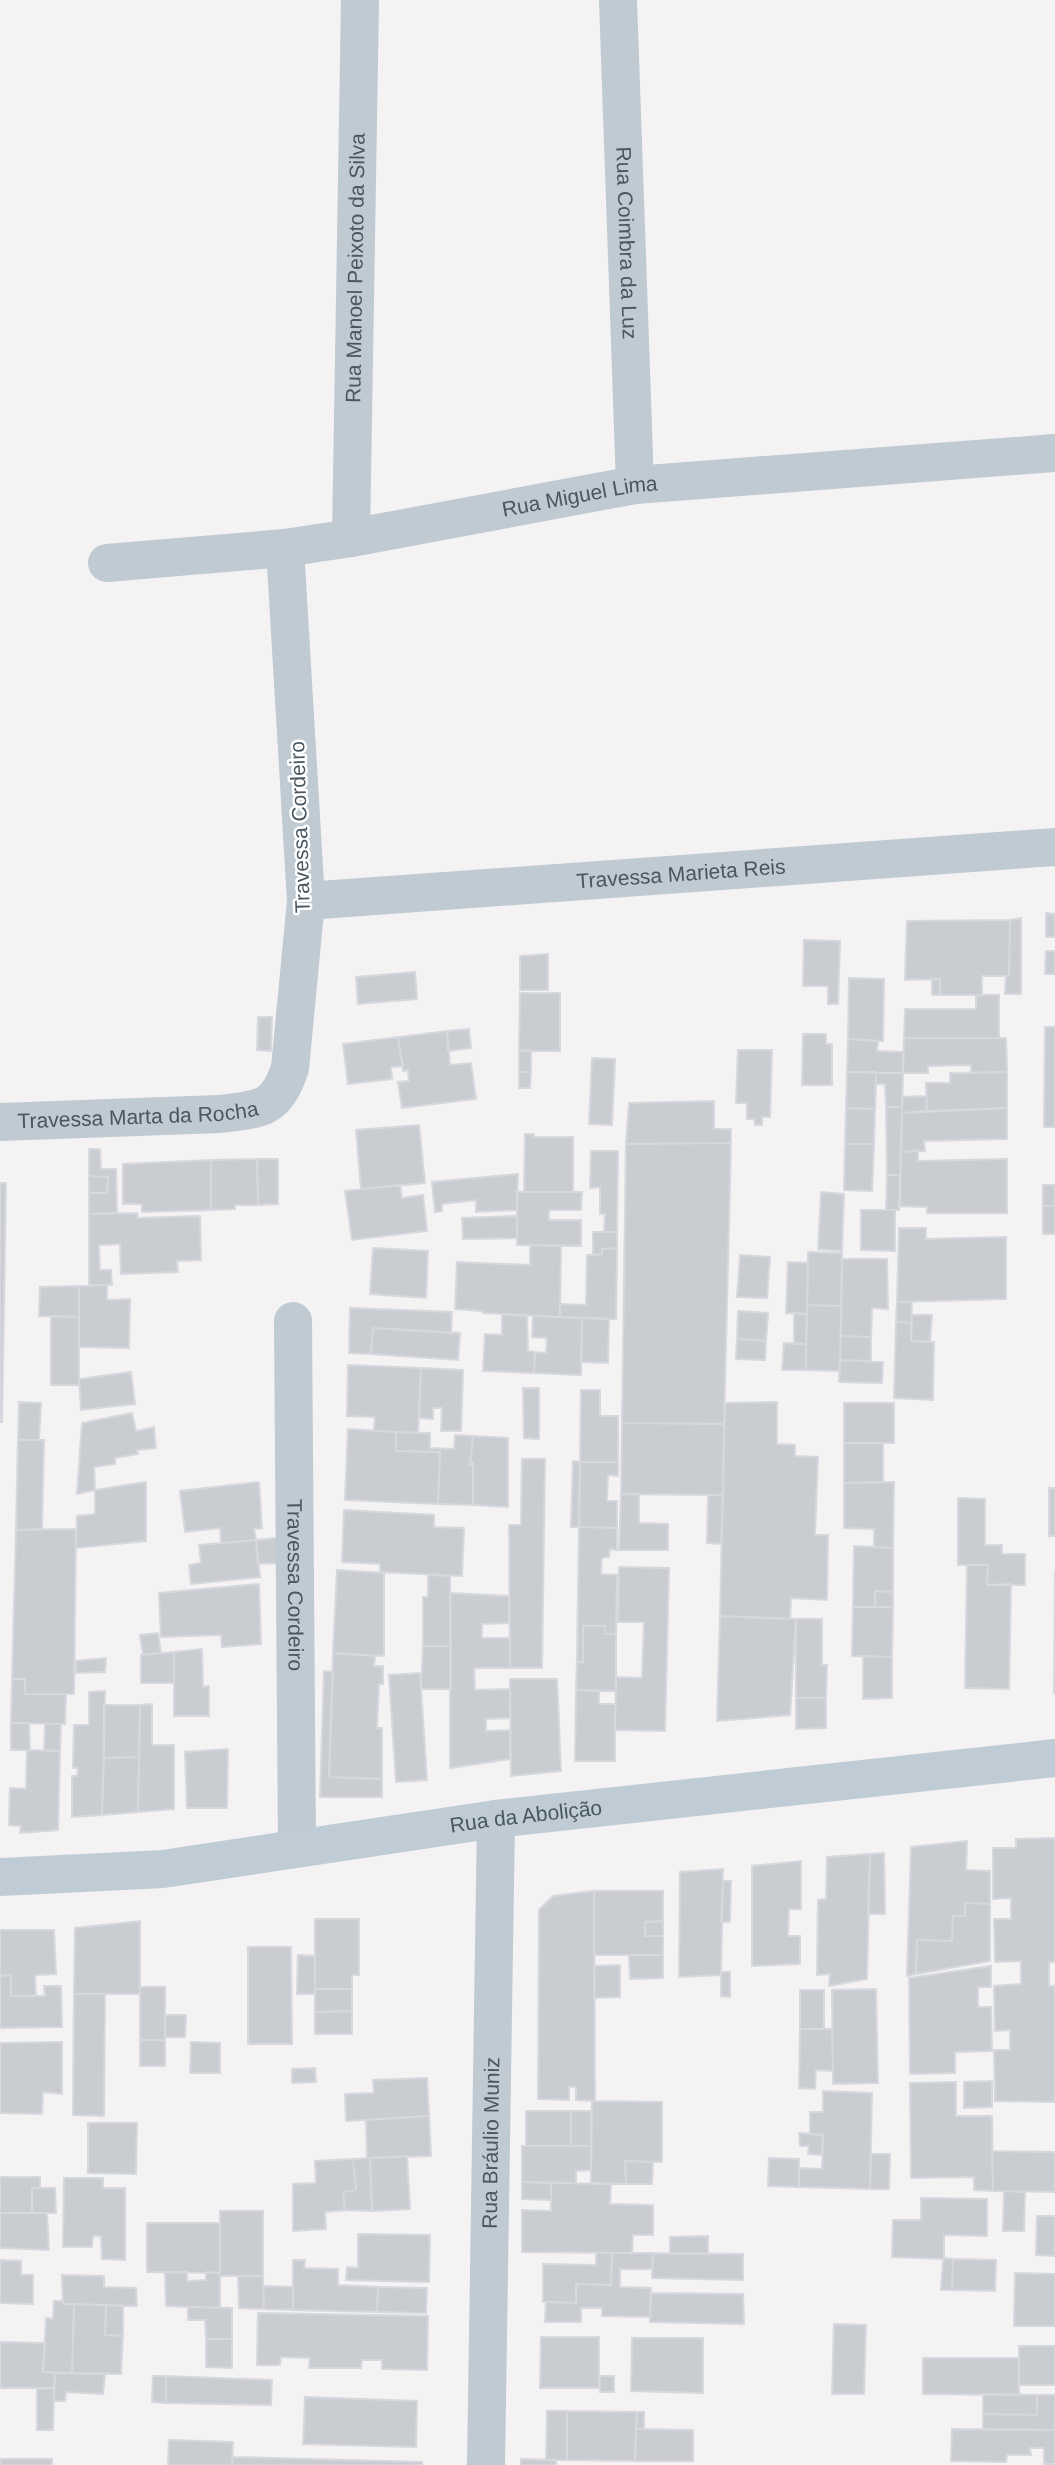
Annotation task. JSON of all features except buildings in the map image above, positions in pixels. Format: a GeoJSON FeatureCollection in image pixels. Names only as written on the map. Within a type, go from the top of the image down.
{"type":"FeatureCollection","features":[{"type":"Feature","properties":{"kind":"street","name":"Rua Manoel Peixoto da Silva"},"geometry":{"type":"LineString","coordinates":[[351,538],[360,0]]}},
{"type":"Feature","properties":{"kind":"street","name":"Rua Coimbra da Luz"},"geometry":{"type":"LineString","coordinates":[[618,0],[635,485]]}},
{"type":"Feature","properties":{"kind":"street","name":"Rua Miguel Lima"},"geometry":{"type":"LineString","coordinates":[[107,564],[285,548],[635,485],[1055,453]]}},
{"type":"Feature","properties":{"kind":"street","name":"Travessa Cordeiro"},"geometry":{"type":"LineString","coordinates":[[273,1102],[285,1084],[290,1068],[306,901],[285,548]]}},
{"type":"Feature","properties":{"kind":"street","name":"Travessa Marieta Reis"},"geometry":{"type":"LineString","coordinates":[[306,901],[1055,847]]}},
{"type":"Feature","properties":{"kind":"street","name":"Travessa Marta da Rocha"},"geometry":{"type":"LineString","coordinates":[[0,1122],[219,1114],[251,1110],[273,1102]]}},
{"type":"Feature","properties":{"kind":"street","name":"Travessa Cordeiro"},"geometry":{"type":"LineString","coordinates":[[293,1321],[296,1848]]}},
{"type":"Feature","properties":{"kind":"street","name":"Rua da Abolição"},"geometry":{"type":"LineString","coordinates":[[0,1877],[163,1869],[496,1819],[1055,1758]]}},
{"type":"Feature","properties":{"kind":"street","name":"Rua Bráulio Muniz"},"geometry":{"type":"LineString","coordinates":[[486,2465],[496,1819]]}}]}
